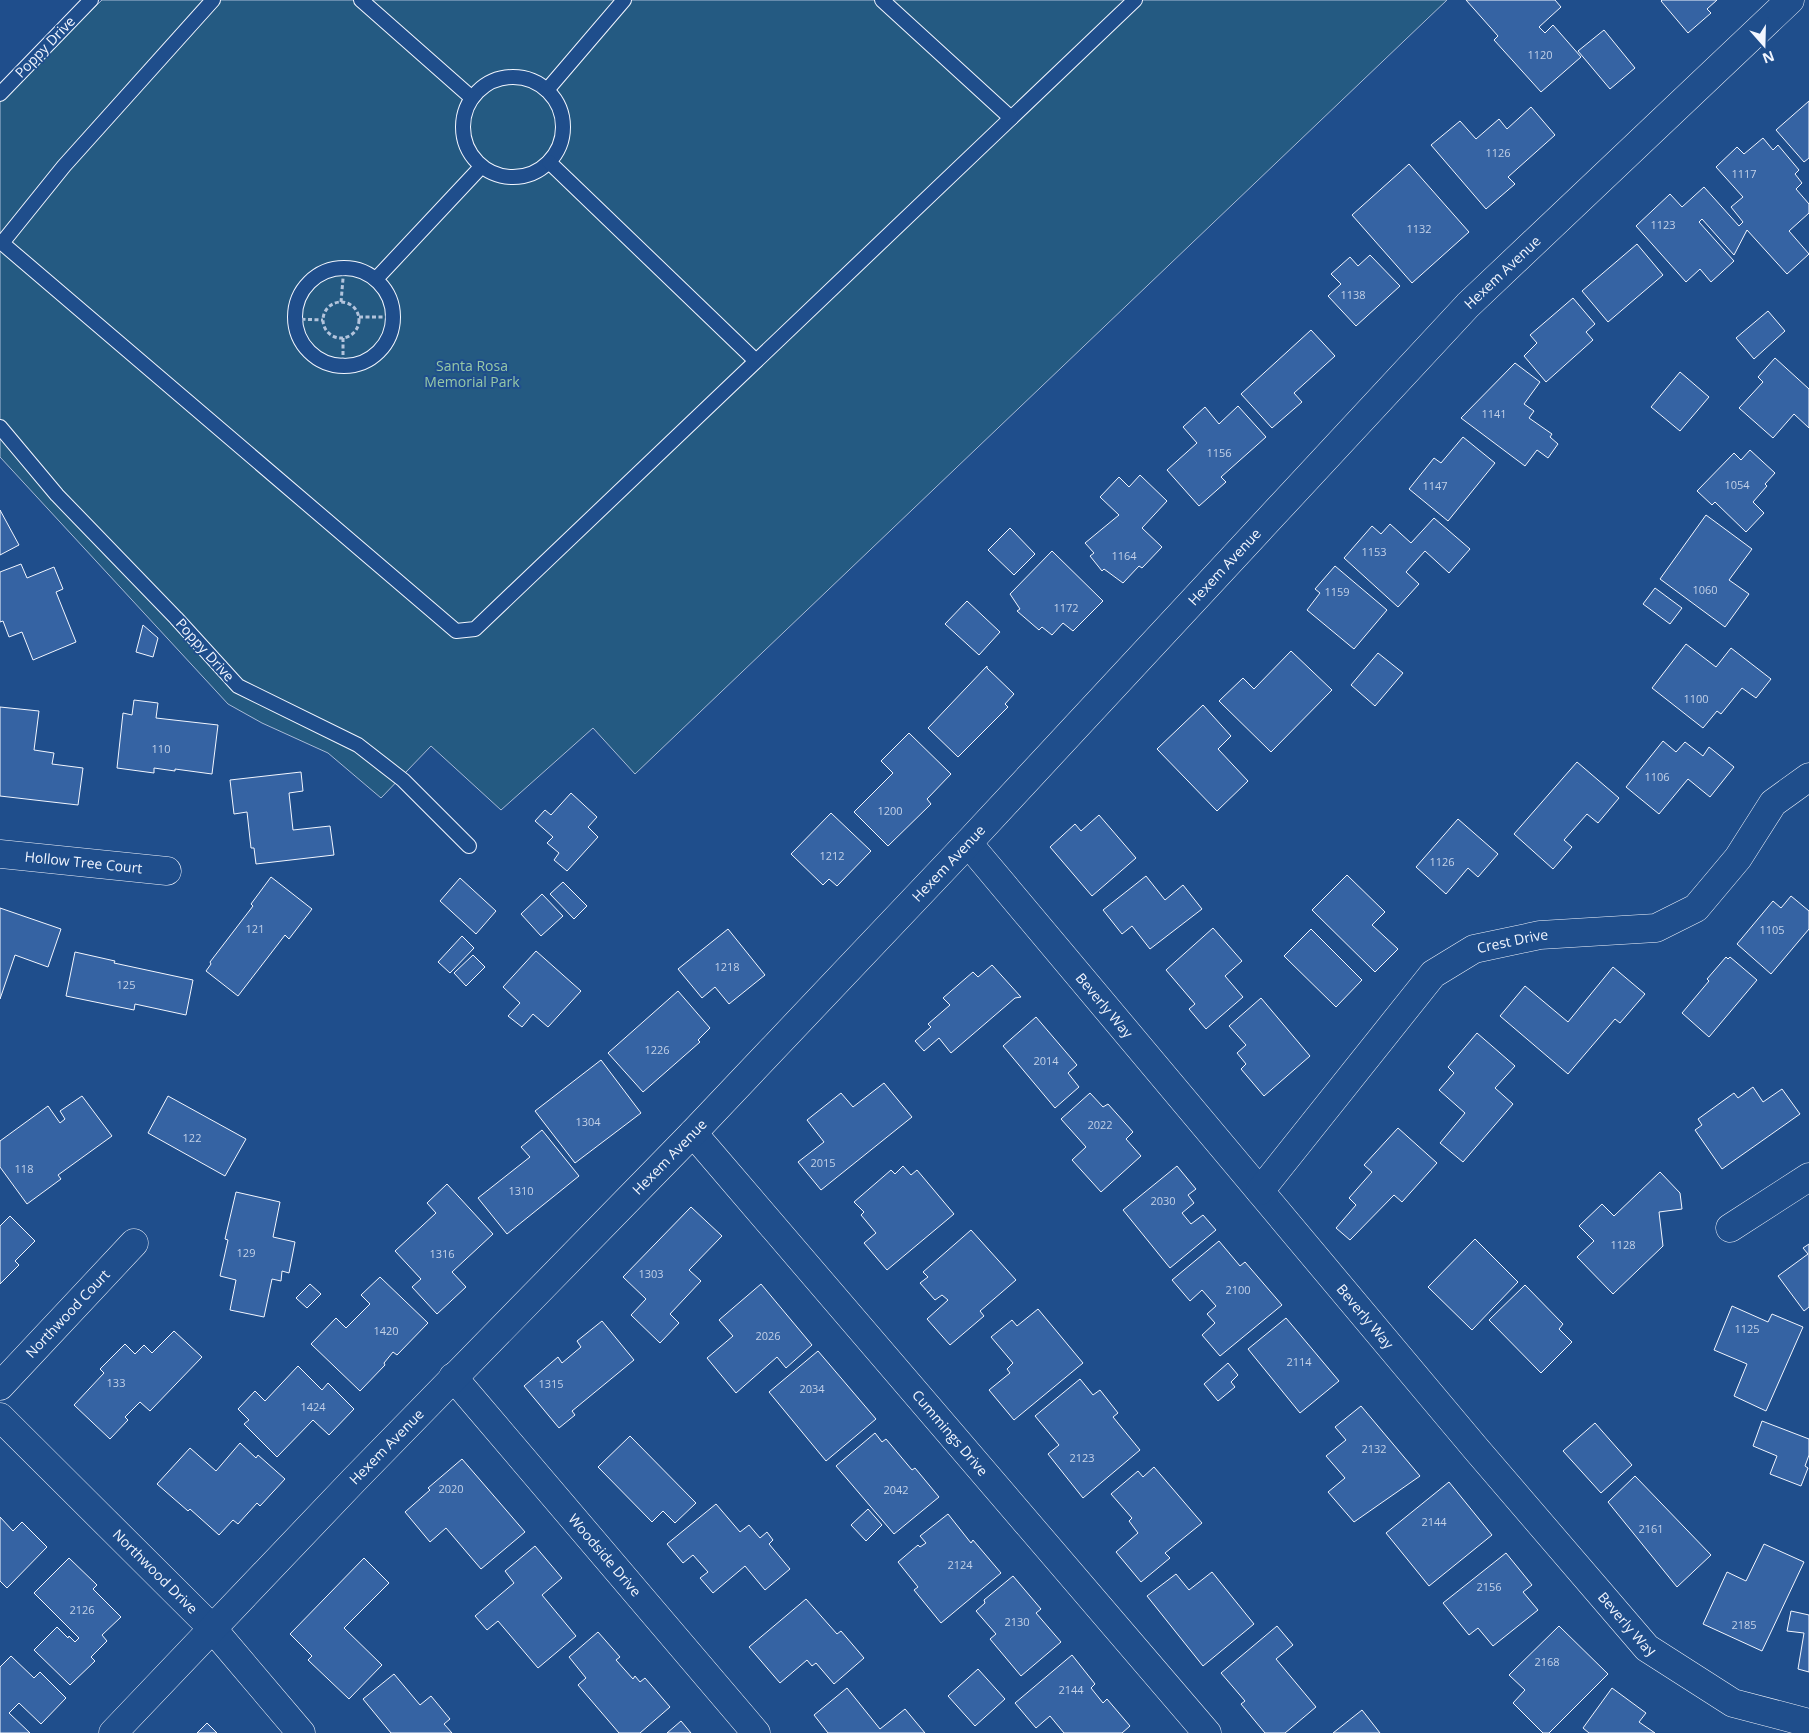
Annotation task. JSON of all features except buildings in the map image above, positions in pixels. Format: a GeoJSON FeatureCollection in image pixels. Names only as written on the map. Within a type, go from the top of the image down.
{"type":"FeatureCollection","features":[{"type":"Feature","properties":{"kind":"street","name":"Hexem Avenue"},"geometry":{"type":"LineString","coordinates":[[113,1733],[453,1377],[693,1133],[968,843],[1468,305],[1790,0]]}},
{"type":"Feature","properties":{"kind":"street","name":"Crest Drive"},"geometry":{"type":"LineString","coordinates":[[1260,1191],[1433,974],[1474,949],[1540,935],[1656,928],[1696,908],[1738,858],[1774,803],[1809,777]]}},
{"type":"Feature","properties":{"kind":"street","name":"Beverly Way"},"geometry":{"type":"LineString","coordinates":[[968,843],[1477,1450],[1647,1648],[1733,1703],[1809,1722]]}},
{"type":"Feature","properties":{"kind":"street","name":"Hollow Tree Court"},"geometry":{"type":"LineString","coordinates":[[0,854],[167,871]]}},
{"type":"Feature","properties":{"kind":"street","name":"Cummings Drive"},"geometry":{"type":"LineString","coordinates":[[693,1133],[1207,1733]]}},
{"type":"Feature","properties":{"kind":"street"},"geometry":{"type":"LineString","coordinates":[[1730,1228],[1809,1177]]}},
{"type":"Feature","properties":{"kind":"street","name":"Northwood Court"},"geometry":{"type":"LineString","coordinates":[[0,1386],[134,1242]]}},
{"type":"Feature","properties":{"kind":"street","name":"Woodside Drive"},"geometry":{"type":"LineString","coordinates":[[453,1377],[756,1733]]}},
{"type":"Feature","properties":{"kind":"street","name":"Northwood Drive"},"geometry":{"type":"LineString","coordinates":[[0,1417],[212,1628],[301,1733]]}},
{"type":"Feature","properties":{"kind":"lane","name":"Poppy Drive"},"geometry":{"type":"LineString","coordinates":[[0,94],[91,0]]}},
{"type":"Feature","properties":{"kind":"lane"},"geometry":{"type":"LineString","coordinates":[[213,0],[64,166],[2,243],[456,631],[476,629],[1135,0]]}},
{"type":"Feature","properties":{"kind":"lane"},"geometry":{"type":"LineString","coordinates":[[361,0],[472,98]]}},
{"type":"Feature","properties":{"kind":"lane"},"geometry":{"type":"LineString","coordinates":[[547,90],[624,0]]}},
{"type":"Feature","properties":{"kind":"lane"},"geometry":{"type":"LineString","coordinates":[[882,0],[1011,118]]}},
{"type":"Feature","properties":{"kind":"lane"},"geometry":{"type":"LineString","coordinates":[[508,77],[528,79],[547,90],[559,107],[563,128],[559,148],[550,162],[528,175],[507,178],[481,167],[472,157],[463,138],[463,117],[472,98],[488,84],[508,77]]}},
{"type":"Feature","properties":{"kind":"lane"},"geometry":{"type":"LineString","coordinates":[[550,162],[756,361]]}},
{"type":"Feature","properties":{"kind":"lane"},"geometry":{"type":"LineString","coordinates":[[376,279],[481,167]]}},
{"type":"Feature","properties":{"kind":"lane"},"geometry":{"type":"LineString","coordinates":[[344,267],[362,270],[376,279],[387,292],[393,308],[393,326],[387,342],[376,354],[360,363],[344,366],[327,363],[312,354],[301,341],[295,325],[295,308],[301,292],[312,279],[327,270],[344,267]]}},
{"type":"Feature","properties":{"kind":"lane","name":"Poppy Drive"},"geometry":{"type":"LineString","coordinates":[[0,427],[57,494],[176,618],[238,686],[358,745],[403,780],[469,846]]}},
{"type":"Feature","properties":{"kind":"path"},"geometry":{"type":"LineString","coordinates":[[341,302],[344,267]]}},
{"type":"Feature","properties":{"kind":"path"},"geometry":{"type":"LineString","coordinates":[[341,302],[353,306],[359,317],[356,331],[350,336],[343,338],[332,335],[327,331],[324,320],[329,307],[341,302]]}},
{"type":"Feature","properties":{"kind":"path"},"geometry":{"type":"LineString","coordinates":[[359,317],[393,317]]}},
{"type":"Feature","properties":{"kind":"path"},"geometry":{"type":"LineString","coordinates":[[295,319],[324,320]]}},
{"type":"Feature","properties":{"kind":"path"},"geometry":{"type":"LineString","coordinates":[[343,338],[344,366]]}},
{"type":"Feature","properties":{"kind":"green space","name":"Santa Rosa Memorial Park"},"geometry":{"type":"Polygon","coordinates":[[[102,0],[1447,0],[635,774],[593,728],[501,810],[431,746],[381,798],[328,753],[262,723],[228,704],[0,457],[0,101],[34,65],[102,0]]]}}]}
